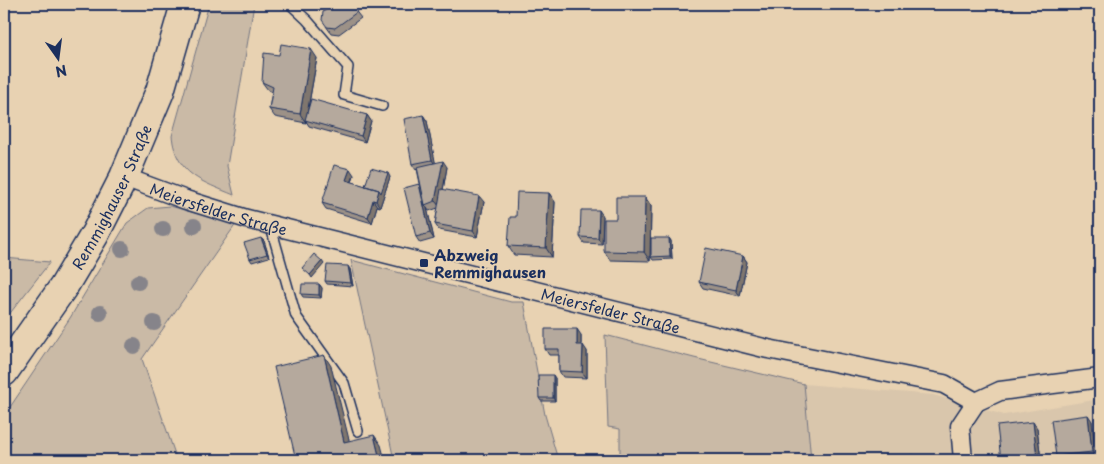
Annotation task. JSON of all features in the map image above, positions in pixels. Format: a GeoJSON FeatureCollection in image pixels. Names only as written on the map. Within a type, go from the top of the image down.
{"type":"FeatureCollection","features":[{"type":"Feature","properties":{"kind":"main road","name":"Remmighauser Straße"},"geometry":{"type":"LineString","coordinates":[[4,372],[64,286],[95,234],[124,177],[160,91],[185,4]]}},
{"type":"Feature","properties":{"kind":"street","name":"Meiersfelder Straße"},"geometry":{"type":"LineString","coordinates":[[124,177],[186,200],[247,219],[768,349],[944,384],[976,402]]}},
{"type":"Feature","properties":{"kind":"street"},"geometry":{"type":"LineString","coordinates":[[963,460],[960,426],[976,402],[1000,391],[1100,378]]}},
{"type":"Feature","properties":{"kind":"lane"},"geometry":{"type":"LineString","coordinates":[[290,4],[307,20],[348,67],[344,95],[382,106]]}},
{"type":"Feature","properties":{"kind":"lane"},"geometry":{"type":"LineString","coordinates":[[270,224],[296,316],[344,383],[358,432]]}},
{"type":"Feature","properties":{"kind":"shaded area"},"geometry":{"type":"Polygon","coordinates":[[[209,4],[254,4],[227,166],[234,195],[202,181],[185,168],[179,160],[172,136],[209,4]]]}},
{"type":"Feature","properties":{"kind":"shaded area"},"geometry":{"type":"Polygon","coordinates":[[[170,206],[236,224],[142,359],[177,460],[4,460],[4,416],[70,318],[127,223],[148,208],[170,206]]]}},
{"type":"Feature","properties":{"kind":"shaded area"},"geometry":{"type":"Polygon","coordinates":[[[4,258],[50,262],[4,321],[4,258]]]}},
{"type":"Feature","properties":{"kind":"shaded area"},"geometry":{"type":"Polygon","coordinates":[[[351,260],[511,302],[524,302],[545,415],[558,460],[394,460],[351,260]]]}},
{"type":"Feature","properties":{"kind":"shaded area"},"geometry":{"type":"Polygon","coordinates":[[[605,335],[804,384],[811,460],[620,460],[620,429],[608,427],[605,335]]]}},
{"type":"Feature","properties":{"kind":"shaded area"},"geometry":{"type":"Polygon","coordinates":[[[804,384],[933,395],[1004,415],[1100,399],[1100,460],[811,460],[804,384]]]}},
{"type":"Feature","properties":{"kind":"building"},"geometry":{"type":"Polygon","coordinates":[[[334,4],[350,4],[357,12],[335,28],[327,27],[322,20],[323,12],[334,4]]]}},
{"type":"Feature","properties":{"kind":"building"},"geometry":{"type":"Polygon","coordinates":[[[281,44],[311,49],[300,114],[269,109],[273,87],[262,82],[264,53],[279,55],[281,44]]]}},
{"type":"Feature","properties":{"kind":"building"},"geometry":{"type":"Polygon","coordinates":[[[311,99],[367,115],[361,136],[305,120],[311,99]]]}},
{"type":"Feature","properties":{"kind":"building"},"geometry":{"type":"Polygon","coordinates":[[[423,115],[432,160],[412,164],[404,119],[423,115]]]}},
{"type":"Feature","properties":{"kind":"building"},"geometry":{"type":"Polygon","coordinates":[[[443,161],[435,201],[425,205],[417,167],[443,161]]]}},
{"type":"Feature","properties":{"kind":"building"},"geometry":{"type":"Polygon","coordinates":[[[334,165],[350,169],[346,180],[379,190],[376,201],[373,200],[368,217],[322,203],[334,165]]]}},
{"type":"Feature","properties":{"kind":"building"},"geometry":{"type":"Polygon","coordinates":[[[371,168],[388,173],[381,193],[379,190],[365,186],[371,168]]]}},
{"type":"Feature","properties":{"kind":"building"},"geometry":{"type":"Polygon","coordinates":[[[419,184],[430,233],[416,237],[404,188],[419,184]]]}},
{"type":"Feature","properties":{"kind":"building"},"geometry":{"type":"Polygon","coordinates":[[[441,189],[479,196],[473,231],[435,224],[441,189]]]}},
{"type":"Feature","properties":{"kind":"building"},"geometry":{"type":"Polygon","coordinates":[[[517,192],[549,193],[546,248],[508,246],[510,217],[516,217],[517,192]]]}},
{"type":"Feature","properties":{"kind":"building"},"geometry":{"type":"Polygon","coordinates":[[[616,197],[645,197],[644,252],[604,251],[604,219],[616,219],[616,197]]]}},
{"type":"Feature","properties":{"kind":"building"},"geometry":{"type":"Polygon","coordinates":[[[581,210],[599,210],[598,238],[580,237],[581,210]]]}},
{"type":"Feature","properties":{"kind":"building"},"geometry":{"type":"Polygon","coordinates":[[[261,238],[267,254],[250,259],[244,243],[261,238]]]}},
{"type":"Feature","properties":{"kind":"building"},"geometry":{"type":"Polygon","coordinates":[[[651,238],[669,238],[670,256],[651,257],[651,238]]]}},
{"type":"Feature","properties":{"kind":"building"},"geometry":{"type":"Polygon","coordinates":[[[706,248],[743,256],[736,290],[699,282],[706,248]]]}},
{"type":"Feature","properties":{"kind":"building"},"geometry":{"type":"Polygon","coordinates":[[[314,254],[322,261],[310,275],[302,268],[314,254]]]}},
{"type":"Feature","properties":{"kind":"building"},"geometry":{"type":"Polygon","coordinates":[[[327,265],[348,266],[351,283],[325,281],[327,265]]]}},
{"type":"Feature","properties":{"kind":"building"},"geometry":{"type":"Polygon","coordinates":[[[302,284],[319,284],[319,295],[301,294],[302,284]]]}},
{"type":"Feature","properties":{"kind":"building"},"geometry":{"type":"Polygon","coordinates":[[[545,329],[577,329],[577,345],[583,345],[582,372],[559,371],[559,349],[545,349],[545,329]]]}},
{"type":"Feature","properties":{"kind":"building"},"geometry":{"type":"Polygon","coordinates":[[[324,355],[344,442],[374,435],[380,460],[296,460],[274,367],[324,355]]]}},
{"type":"Feature","properties":{"kind":"building"},"geometry":{"type":"Polygon","coordinates":[[[538,375],[553,375],[553,398],[539,398],[538,375]]]}},
{"type":"Feature","properties":{"kind":"building"},"geometry":{"type":"Polygon","coordinates":[[[1088,415],[1092,452],[1056,456],[1051,420],[1088,415]]]}},
{"type":"Feature","properties":{"kind":"building"},"geometry":{"type":"Polygon","coordinates":[[[1033,422],[1037,458],[1001,460],[997,426],[1033,422]]]}},
{"type":"Feature","properties":{"kind":"building"},"geometry":{"type":"Polygon","coordinates":[[[914,455],[915,460],[868,460],[914,455]]]}},
{"type":"Feature","properties":{"kind":"place","name":"Abzweig Remmighausen"},"geometry":{"type":"Point","coordinates":[424,263]}}]}
